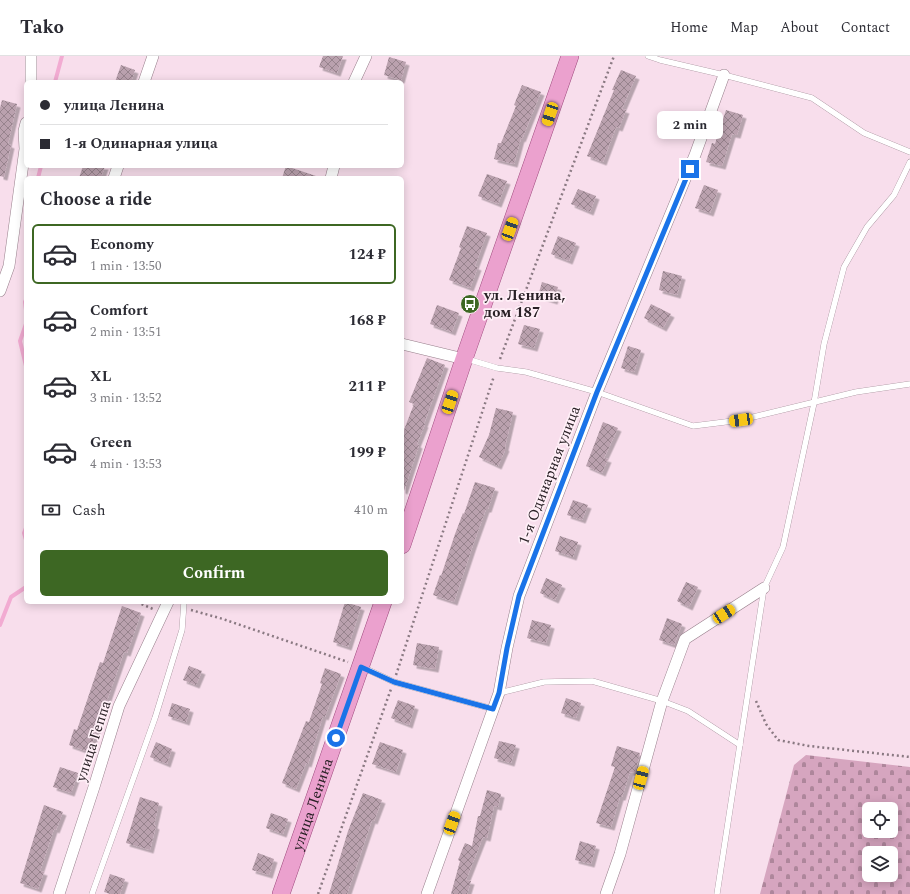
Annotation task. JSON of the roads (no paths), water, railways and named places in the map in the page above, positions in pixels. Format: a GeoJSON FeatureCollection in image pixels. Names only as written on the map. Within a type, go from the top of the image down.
{"type":"FeatureCollection","features":[{"type":"Feature","properties":{"kind":"main road"},"geometry":{"type":"LineString","coordinates":[[404,539],[464,359],[570,56]]}},
{"type":"Feature","properties":{"kind":"main road","name":"улица Ленина"},"geometry":{"type":"LineString","coordinates":[[281,894],[382,604]]}},
{"type":"Feature","properties":{"kind":"street"},"geometry":{"type":"LineString","coordinates":[[31,56],[31,80]]}},
{"type":"Feature","properties":{"kind":"street"},"geometry":{"type":"LineString","coordinates":[[145,80],[153,56]]}},
{"type":"Feature","properties":{"kind":"street"},"geometry":{"type":"LineString","coordinates":[[355,80],[366,56]]}},
{"type":"Feature","properties":{"kind":"street","name":"1-я Одинарная улица"},"geometry":{"type":"LineString","coordinates":[[427,894],[499,693],[507,648],[519,596],[597,392],[695,155],[724,75]]}},
{"type":"Feature","properties":{"kind":"street"},"geometry":{"type":"LineString","coordinates":[[0,291],[8,266],[24,156]]}},
{"type":"Feature","properties":{"kind":"street"},"geometry":{"type":"LineString","coordinates":[[404,344],[464,359]]}},
{"type":"Feature","properties":{"kind":"street"},"geometry":{"type":"LineString","coordinates":[[606,894],[620,854],[662,702],[684,639],[764,588]]}},
{"type":"Feature","properties":{"kind":"street","name":"улица Геппа"},"geometry":{"type":"LineString","coordinates":[[59,894],[119,706],[167,604]]}},
{"type":"Feature","properties":{"kind":"lane"},"geometry":{"type":"LineString","coordinates":[[648,56],[812,98],[864,133],[910,152]]}},
{"type":"Feature","properties":{"kind":"lane"},"geometry":{"type":"LineString","coordinates":[[717,894],[764,588],[783,547],[814,403],[824,344],[844,267],[867,226],[894,195],[910,162]]}},
{"type":"Feature","properties":{"kind":"lane"},"geometry":{"type":"LineString","coordinates":[[464,359],[496,368],[526,372],[597,392],[693,426],[741,420],[856,392],[910,384]]}},
{"type":"Feature","properties":{"kind":"lane"},"geometry":{"type":"LineString","coordinates":[[92,894],[155,718],[182,630],[184,605]]}},
{"type":"Feature","properties":{"kind":"lane"},"geometry":{"type":"LineString","coordinates":[[361,667],[394,682],[493,709]]}},
{"type":"Feature","properties":{"kind":"lane"},"geometry":{"type":"LineString","coordinates":[[499,693],[544,682],[592,682],[688,711],[740,745]]}},
{"type":"Feature","properties":{"kind":"waterway"},"geometry":{"type":"LineString","coordinates":[[56,80],[62,56]]}},
{"type":"Feature","properties":{"kind":"waterway"},"geometry":{"type":"LineString","coordinates":[[38,176],[40,168]]}},
{"type":"Feature","properties":{"kind":"waterway"},"geometry":{"type":"LineString","coordinates":[[24,330],[20,341],[24,358]]}},
{"type":"Feature","properties":{"kind":"waterway"},"geometry":{"type":"LineString","coordinates":[[0,625],[11,597],[24,588]]}},
{"type":"Feature","properties":{"kind":"place","name":"ул. Ленина, дом 187"},"geometry":{"type":"Point","coordinates":[470,304]}}]}
